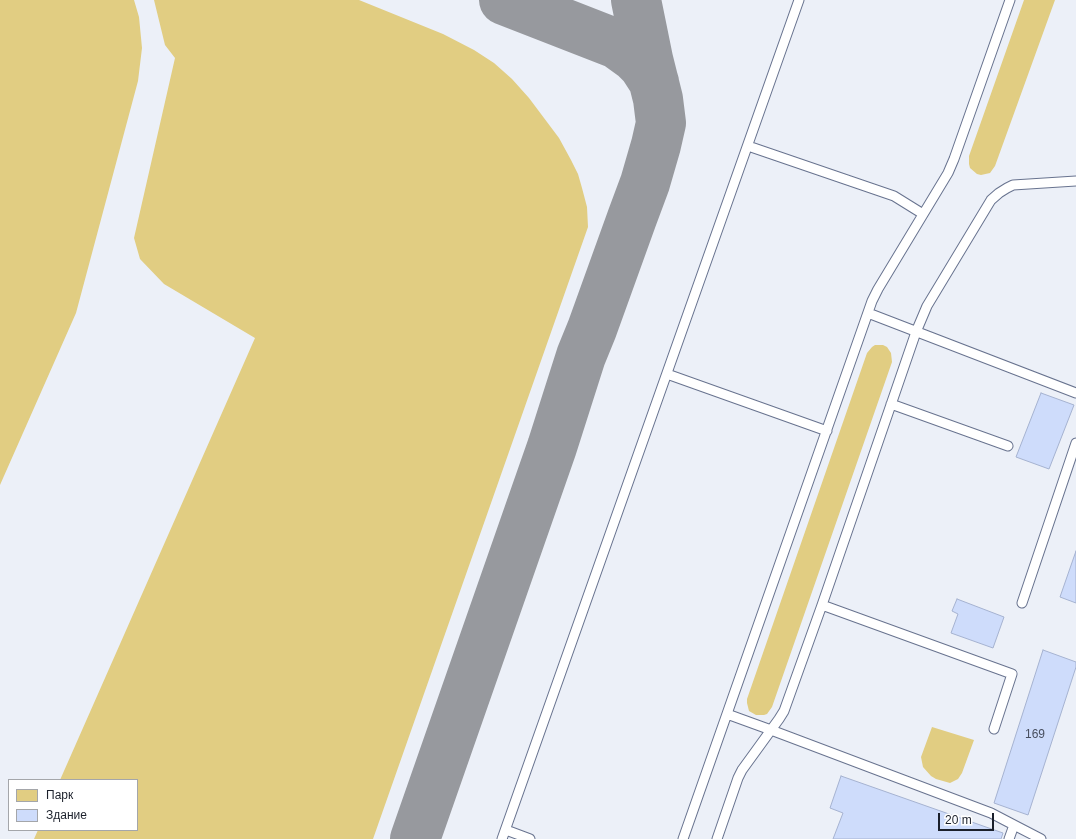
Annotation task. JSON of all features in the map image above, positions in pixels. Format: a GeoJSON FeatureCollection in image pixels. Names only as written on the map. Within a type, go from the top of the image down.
{"type":"FeatureCollection","features":[{"type":"Feature","properties":{"kind":"lane"},"geometry":{"type":"LineString","coordinates":[[530,839],[504,835],[799,0]]}},
{"type":"Feature","properties":{"kind":"lane"},"geometry":{"type":"LineString","coordinates":[[683,839],[868,313],[878,289],[948,173],[1010,0]]}},
{"type":"Feature","properties":{"kind":"lane"},"geometry":{"type":"LineString","coordinates":[[748,146],[894,196],[923,214]]}},
{"type":"Feature","properties":{"kind":"lane"},"geometry":{"type":"LineString","coordinates":[[717,839],[742,770],[784,711],[822,606],[916,332],[927,306],[991,200],[995,196],[1013,186],[1076,181]]}},
{"type":"Feature","properties":{"kind":"lane"},"geometry":{"type":"LineString","coordinates":[[868,313],[1076,393]]}},
{"type":"Feature","properties":{"kind":"lane"},"geometry":{"type":"LineString","coordinates":[[667,374],[827,431]]}},
{"type":"Feature","properties":{"kind":"lane"},"geometry":{"type":"LineString","coordinates":[[891,404],[1008,446]]}},
{"type":"Feature","properties":{"kind":"lane"},"geometry":{"type":"LineString","coordinates":[[1022,603],[1076,443]]}},
{"type":"Feature","properties":{"kind":"lane"},"geometry":{"type":"LineString","coordinates":[[822,606],[1012,674],[994,728]]}},
{"type":"Feature","properties":{"kind":"lane"},"geometry":{"type":"LineString","coordinates":[[727,714],[991,812],[1041,839]]}},
{"type":"Feature","properties":{"kind":"lane"},"geometry":{"type":"LineString","coordinates":[[1009,839],[1014,825]]}},
{"type":"Feature","properties":{"kind":"shaded area"},"geometry":{"type":"Polygon","coordinates":[[[0,0],[1076,0],[1076,839],[0,839],[0,0]]]}},
{"type":"Feature","properties":{"kind":"green space"},"geometry":{"type":"Polygon","coordinates":[[[0,0],[134,0],[139,17],[142,48],[138,81],[76,313],[0,485],[0,0]]]}},
{"type":"Feature","properties":{"kind":"green space"},"geometry":{"type":"Polygon","coordinates":[[[154,0],[359,0],[443,34],[474,50],[494,63],[512,79],[529,98],[559,138],[578,174],[587,207],[588,227],[373,839],[34,839],[38,831],[138,831],[138,779],[60,779],[255,338],[164,284],[140,259],[134,238],[175,58],[165,45],[154,0]]]}},
{"type":"Feature","properties":{"kind":"green space"},"geometry":{"type":"Polygon","coordinates":[[[1024,0],[1055,0],[995,166],[990,173],[981,175],[977,174],[970,168],[969,156],[1024,0]]]}},
{"type":"Feature","properties":{"kind":"green space"},"geometry":{"type":"Polygon","coordinates":[[[875,345],[883,345],[887,347],[891,353],[892,362],[772,707],[767,714],[756,715],[749,711],[747,699],[867,353],[875,345]]]}},
{"type":"Feature","properties":{"kind":"green space"},"geometry":{"type":"Polygon","coordinates":[[[932,727],[974,740],[962,773],[958,779],[950,783],[936,779],[923,767],[921,757],[932,727]]]}},
{"type":"Feature","properties":{"kind":"building"},"geometry":{"type":"Polygon","coordinates":[[[1041,393],[1074,405],[1049,469],[1016,457],[1041,393]]]}},
{"type":"Feature","properties":{"kind":"building"},"geometry":{"type":"Polygon","coordinates":[[[1076,551],[1076,603],[1060,597],[1076,551]]]}},
{"type":"Feature","properties":{"kind":"building"},"geometry":{"type":"Polygon","coordinates":[[[957,599],[1004,617],[993,648],[951,633],[958,614],[952,611],[957,599]]]}},
{"type":"Feature","properties":{"kind":"building"},"geometry":{"type":"Polygon","coordinates":[[[1043,650],[1076,662],[1076,667],[1028,815],[994,803],[1043,650]]]}},
{"type":"Feature","properties":{"kind":"building"},"geometry":{"type":"Polygon","coordinates":[[[841,776],[1003,833],[1001,839],[833,839],[843,813],[830,808],[841,776]]]}},
{"type":"Feature","properties":{"kind":"taxiway"},"geometry":{"type":"LineString","coordinates":[[504,0],[617,44],[643,65],[654,82]]}},
{"type":"Feature","properties":{"kind":"taxiway"},"geometry":{"type":"LineString","coordinates":[[415,839],[552,447],[581,356],[645,183],[656,145],[661,123],[658,99],[636,0]]}}]}
